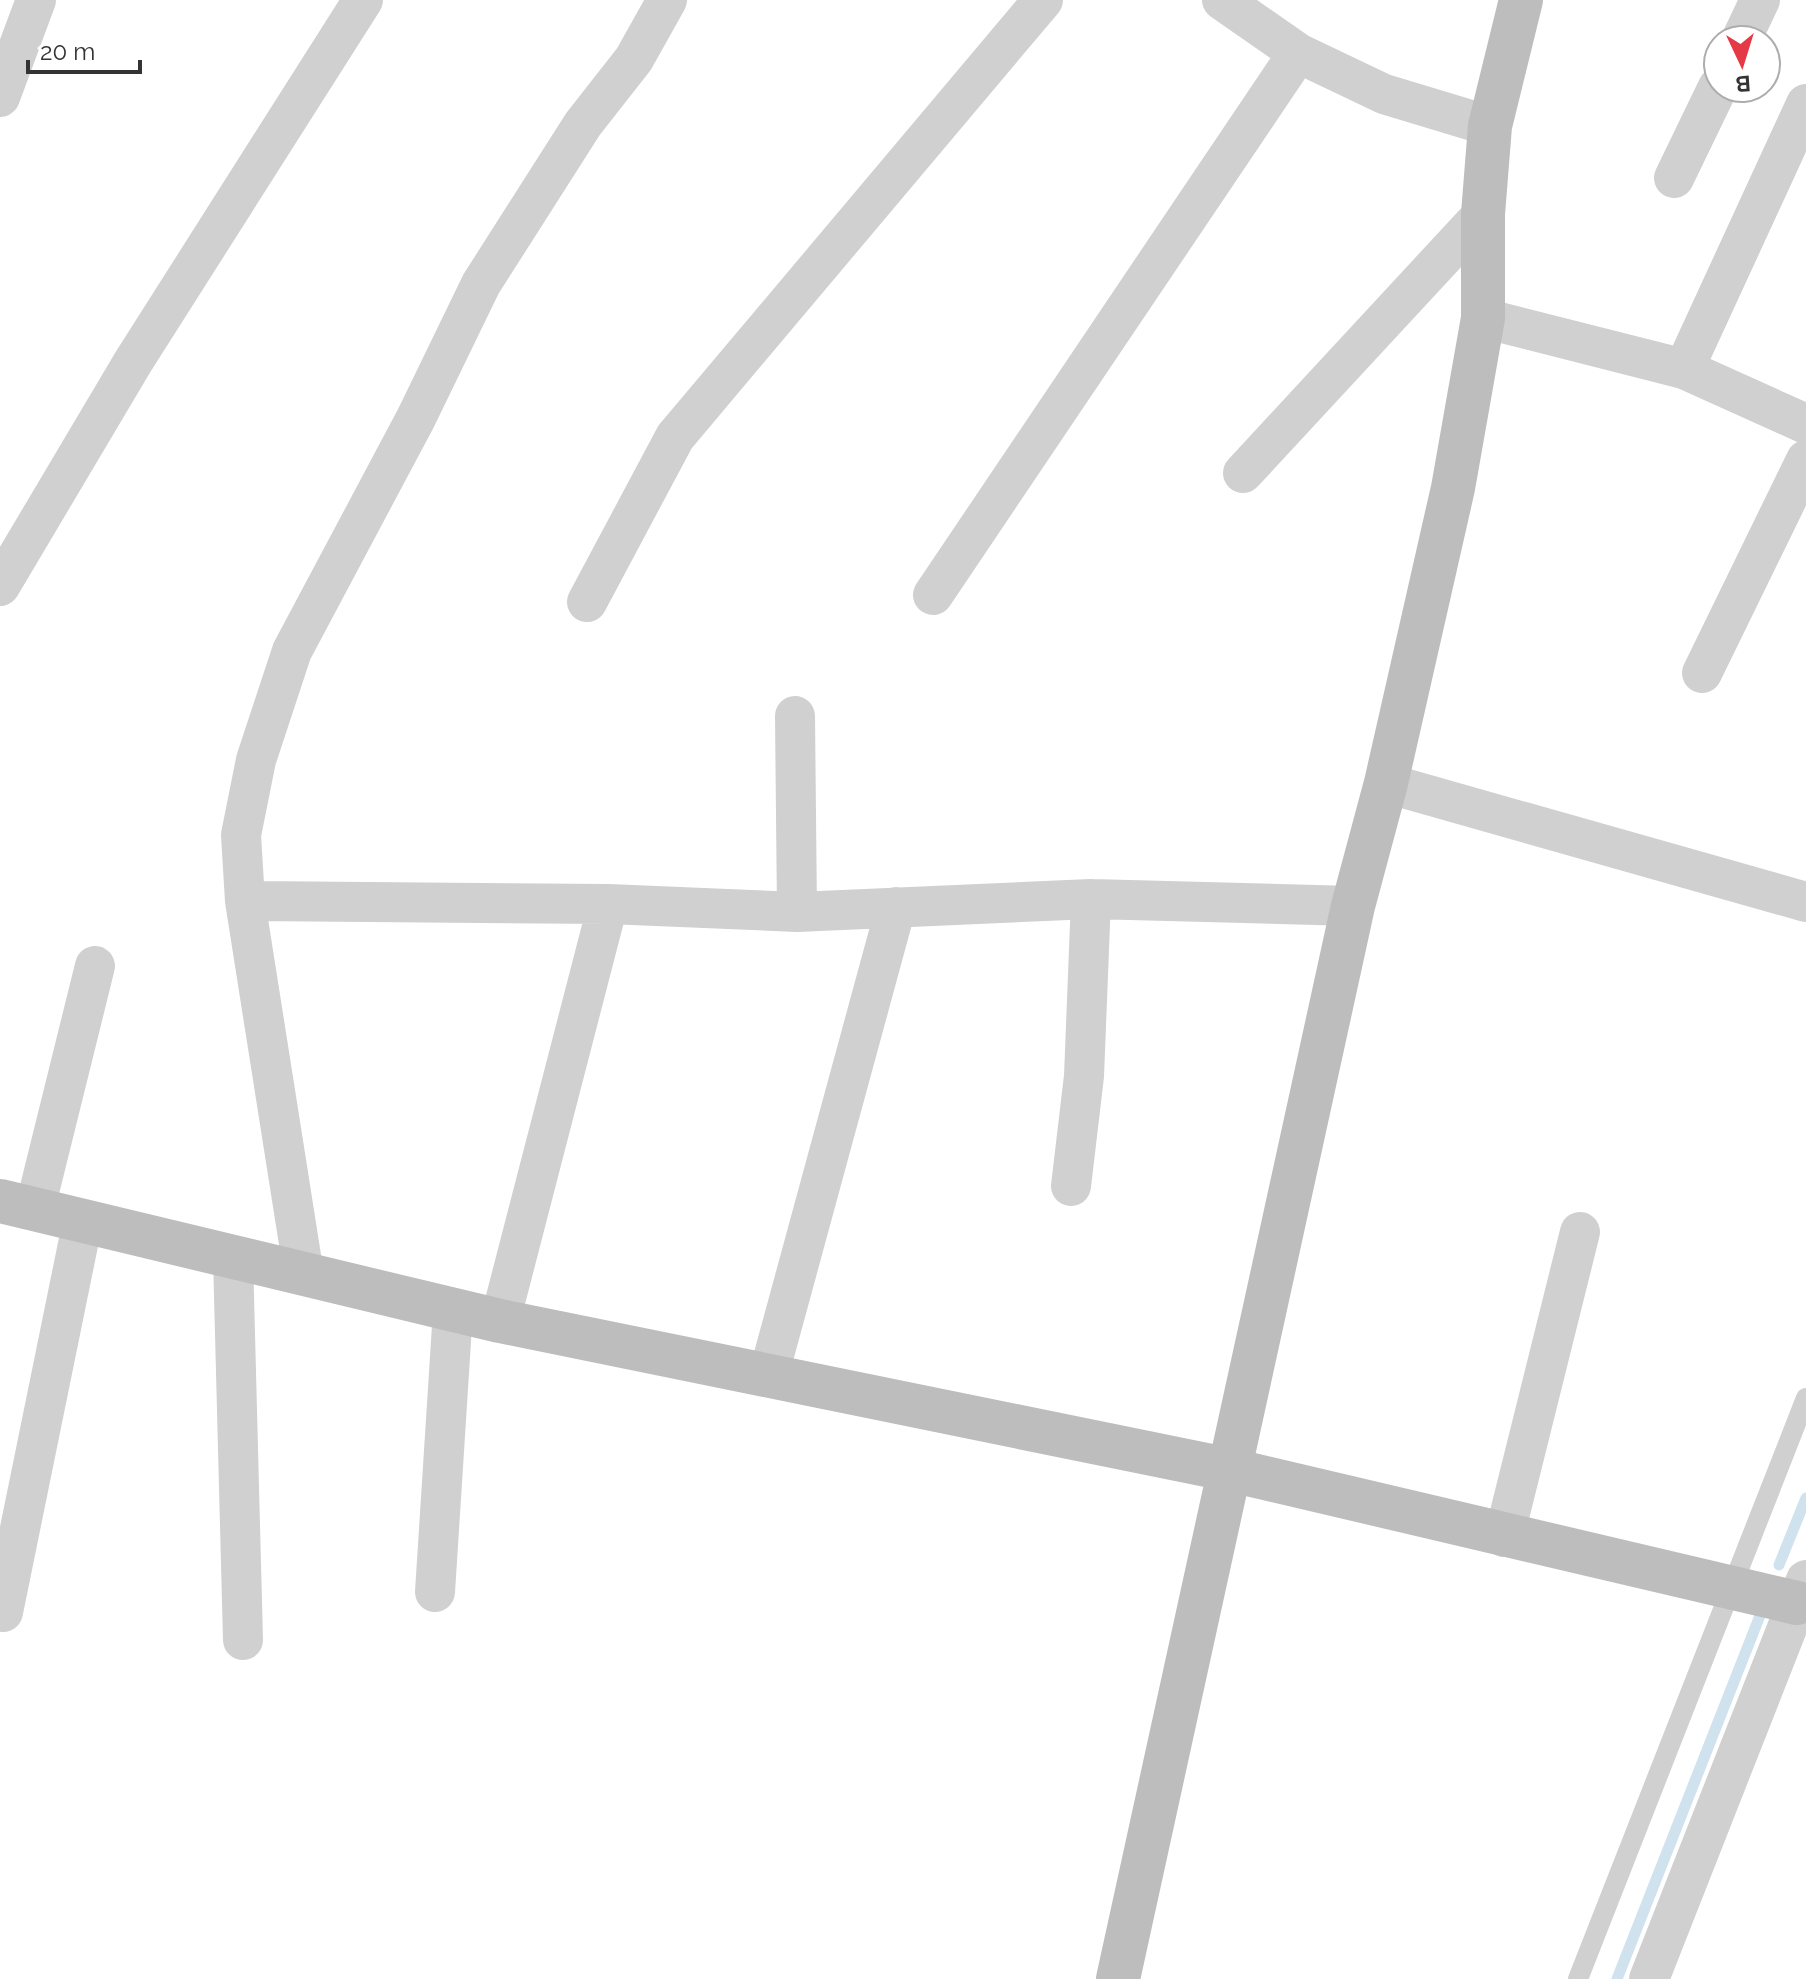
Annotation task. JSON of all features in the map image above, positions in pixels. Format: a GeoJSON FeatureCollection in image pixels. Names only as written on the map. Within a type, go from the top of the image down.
{"type":"FeatureCollection","features":[{"type":"Feature","properties":{"kind":"street"},"geometry":{"type":"LineString","coordinates":[[0,97],[36,0]]}},
{"type":"Feature","properties":{"kind":"street"},"geometry":{"type":"LineString","coordinates":[[0,586],[141,349],[363,0]]}},
{"type":"Feature","properties":{"kind":"street"},"geometry":{"type":"LineString","coordinates":[[304,1275],[245,901],[241,835],[256,760],[292,651],[416,418],[481,284],[583,124],[634,59],[667,0]]}},
{"type":"Feature","properties":{"kind":"street"},"geometry":{"type":"LineString","coordinates":[[587,602],[675,437],[1043,0]]}},
{"type":"Feature","properties":{"kind":"street"},"geometry":{"type":"LineString","coordinates":[[1222,0],[1298,53],[1384,94],[1490,126]]}},
{"type":"Feature","properties":{"kind":"street"},"geometry":{"type":"LineString","coordinates":[[1118,1979],[1353,906],[1386,783],[1453,488],[1483,318],[1483,214],[1490,126],[1521,0]]}},
{"type":"Feature","properties":{"kind":"street"},"geometry":{"type":"LineString","coordinates":[[1749,24],[1760,0]]}},
{"type":"Feature","properties":{"kind":"street"},"geometry":{"type":"LineString","coordinates":[[933,595],[1298,53]]}},
{"type":"Feature","properties":{"kind":"street"},"geometry":{"type":"LineString","coordinates":[[1674,178],[1710,104]]}},
{"type":"Feature","properties":{"kind":"street"},"geometry":{"type":"LineString","coordinates":[[1684,369],[1806,104]]}},
{"type":"Feature","properties":{"kind":"street"},"geometry":{"type":"LineString","coordinates":[[1243,473],[1483,214]]}},
{"type":"Feature","properties":{"kind":"street"},"geometry":{"type":"LineString","coordinates":[[1483,318],[1684,369],[1806,424]]}},
{"type":"Feature","properties":{"kind":"street"},"geometry":{"type":"LineString","coordinates":[[1702,673],[1806,460]]}},
{"type":"Feature","properties":{"kind":"street"},"geometry":{"type":"LineString","coordinates":[[795,716],[797,912]]}},
{"type":"Feature","properties":{"kind":"street"},"geometry":{"type":"LineString","coordinates":[[1386,783],[1806,902]]}},
{"type":"Feature","properties":{"kind":"street"},"geometry":{"type":"LineString","coordinates":[[245,901],[608,904],[797,912],[1091,899],[1353,906]]}},
{"type":"Feature","properties":{"kind":"street"},"geometry":{"type":"LineString","coordinates":[[1071,1186],[1084,1076],[1091,899]]}},
{"type":"Feature","properties":{"kind":"street"},"geometry":{"type":"LineString","coordinates":[[500,1321],[608,904]]}},
{"type":"Feature","properties":{"kind":"street"},"geometry":{"type":"LineString","coordinates":[[768,1377],[896,907]]}},
{"type":"Feature","properties":{"kind":"street"},"geometry":{"type":"LineString","coordinates":[[95,966],[18,1204],[500,1321],[1231,1470],[1504,1537],[1733,1586],[1802,1591],[1649,1979]]}},
{"type":"Feature","properties":{"kind":"street"},"geometry":{"type":"LineString","coordinates":[[3,1612],[83,1220]]}},
{"type":"Feature","properties":{"kind":"street"},"geometry":{"type":"LineString","coordinates":[[1504,1537],[1580,1232]]}},
{"type":"Feature","properties":{"kind":"street"},"geometry":{"type":"LineString","coordinates":[[233,1257],[243,1640]]}},
{"type":"Feature","properties":{"kind":"street"},"geometry":{"type":"LineString","coordinates":[[435,1592],[453,1310]]}},
{"type":"Feature","properties":{"kind":"lane"},"geometry":{"type":"LineString","coordinates":[[1578,1979],[1806,1398]]}},
{"type":"Feature","properties":{"kind":"waterway"},"geometry":{"type":"LineString","coordinates":[[1779,1565],[1806,1498]]}},
{"type":"Feature","properties":{"kind":"waterway"},"geometry":{"type":"LineString","coordinates":[[1617,1979],[1761,1613]]}}]}
